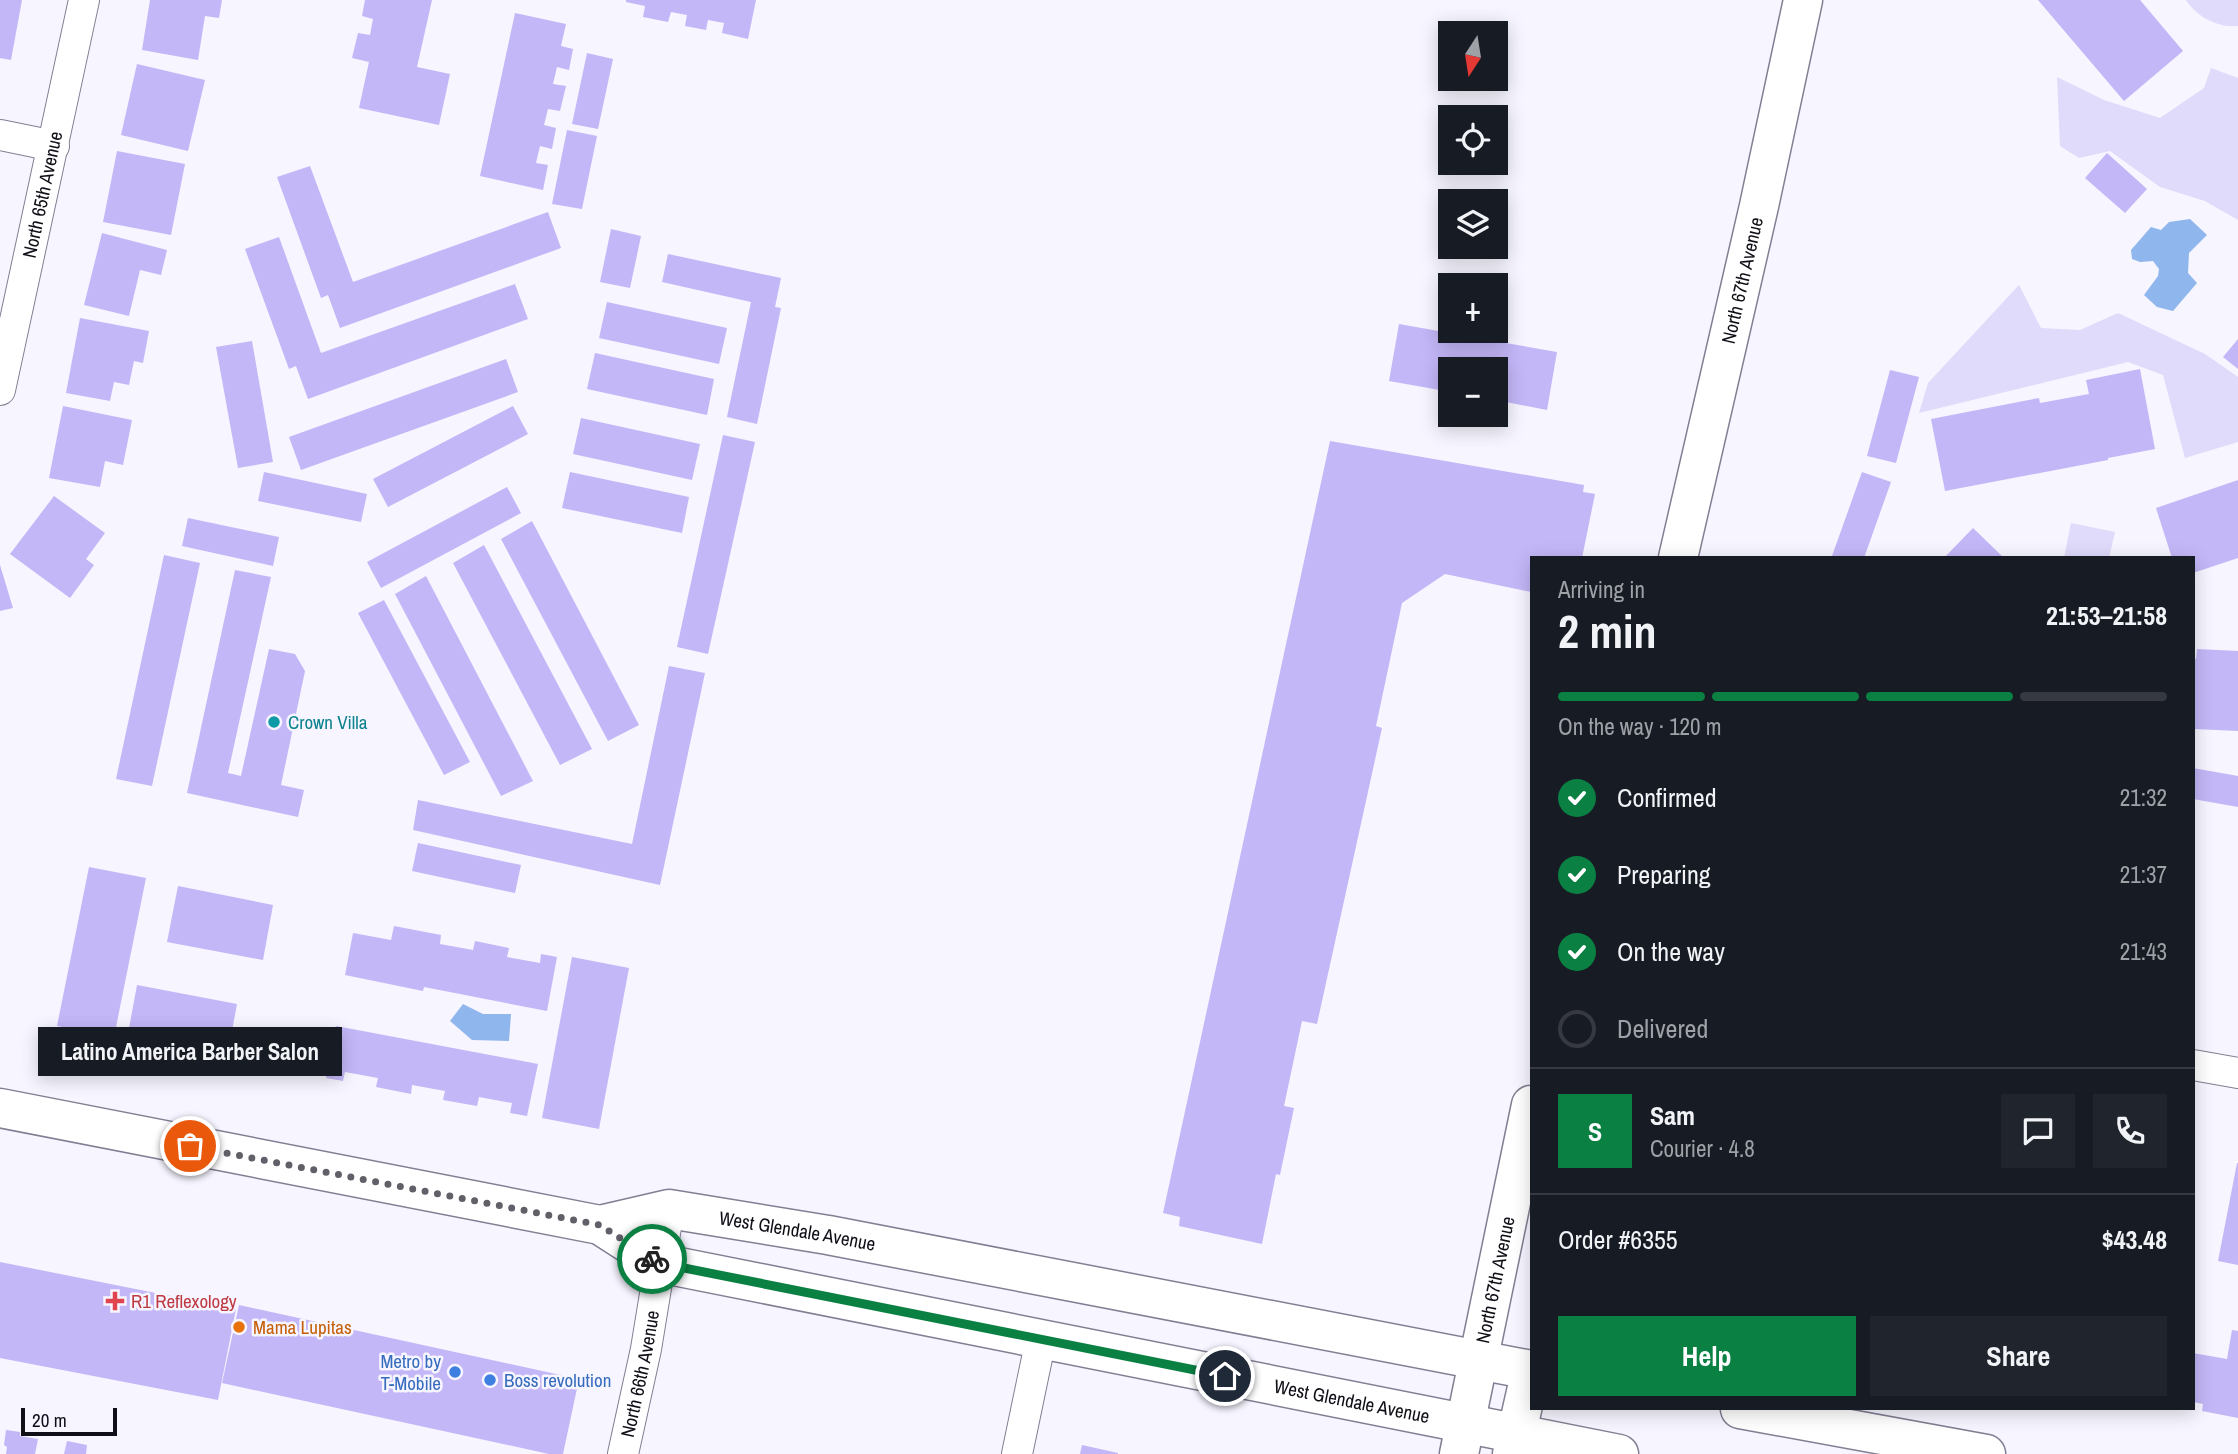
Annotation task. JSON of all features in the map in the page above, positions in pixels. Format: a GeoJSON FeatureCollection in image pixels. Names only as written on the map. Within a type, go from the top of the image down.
{"type":"FeatureCollection","features":[{"type":"Feature","properties":{"kind":"main road","name":"North 67th Avenue"},"geometry":{"type":"LineString","coordinates":[[1678,556],[1803,0]]}},
{"type":"Feature","properties":{"kind":"main road","name":"West Glendale Avenue"},"geometry":{"type":"LineString","coordinates":[[0,1108],[600,1225],[659,1263],[1041,1339],[1462,1439],[1619,1454]]}},
{"type":"Feature","properties":{"kind":"main road","name":"North 67th Avenue"},"geometry":{"type":"LineString","coordinates":[[1462,1439],[1530,1110]]}},
{"type":"Feature","properties":{"kind":"main road","name":"West Glendale Avenue"},"geometry":{"type":"LineString","coordinates":[[600,1225],[669,1209],[828,1235],[1530,1370]]}},
{"type":"Feature","properties":{"kind":"main road"},"geometry":{"type":"LineString","coordinates":[[1514,1444],[1530,1374]]}},
{"type":"Feature","properties":{"kind":"main road"},"geometry":{"type":"LineString","coordinates":[[1745,1410],[1986,1454]]}},
{"type":"Feature","properties":{"kind":"street","name":"North 65th Avenue"},"geometry":{"type":"LineString","coordinates":[[0,390],[84,0]]}},
{"type":"Feature","properties":{"kind":"street"},"geometry":{"type":"LineString","coordinates":[[0,135],[54,146]]}},
{"type":"Feature","properties":{"kind":"street"},"geometry":{"type":"LineString","coordinates":[[2195,1065],[2238,1073]]}},
{"type":"Feature","properties":{"kind":"street","name":"North 66th Avenue"},"geometry":{"type":"LineString","coordinates":[[623,1454],[646,1349],[669,1209]]}},
{"type":"Feature","properties":{"kind":"street"},"geometry":{"type":"LineString","coordinates":[[1017,1454],[1041,1339]]}},
{"type":"Feature","properties":{"kind":"shaded area"},"geometry":{"type":"Polygon","coordinates":[[[2186,0],[2238,0],[2238,26],[2209,20],[2196,12],[2186,0]]]}},
{"type":"Feature","properties":{"kind":"shaded area"},"geometry":{"type":"Polygon","coordinates":[[[2211,68],[2238,78],[2238,220],[2205,201],[2160,187],[2110,151],[2079,158],[2060,146],[2057,77],[2104,100],[2160,118],[2204,88],[2211,68]]]}},
{"type":"Feature","properties":{"kind":"shaded area"},"geometry":{"type":"Polygon","coordinates":[[[2019,285],[2041,328],[2080,330],[2118,313],[2205,354],[2238,377],[2238,442],[2185,458],[2163,375],[2128,362],[1919,413],[1928,383],[2019,285]]]}},
{"type":"Feature","properties":{"kind":"shaded area"},"geometry":{"type":"Polygon","coordinates":[[[2071,523],[2115,532],[2109,556],[2064,556],[2071,523]]]}},
{"type":"Feature","properties":{"kind":"water"},"geometry":{"type":"Polygon","coordinates":[[[2190,219],[2207,235],[2189,253],[2188,273],[2197,283],[2173,311],[2157,307],[2144,295],[2158,276],[2159,269],[2153,261],[2140,262],[2132,259],[2131,250],[2151,227],[2161,230],[2169,222],[2190,219]]]}},
{"type":"Feature","properties":{"kind":"water"},"geometry":{"type":"Polygon","coordinates":[[[463,1004],[483,1014],[511,1014],[509,1041],[472,1040],[450,1021],[463,1004]]]}},
{"type":"Feature","properties":{"kind":"building"},"geometry":{"type":"Polygon","coordinates":[[[0,0],[22,0],[11,60],[0,58],[0,0]]]}},
{"type":"Feature","properties":{"kind":"building"},"geometry":{"type":"Polygon","coordinates":[[[150,0],[222,0],[219,18],[205,16],[198,60],[142,50],[150,0]]]}},
{"type":"Feature","properties":{"kind":"building"},"geometry":{"type":"Polygon","coordinates":[[[365,0],[432,0],[417,67],[450,74],[439,125],[359,108],[369,62],[352,58],[358,33],[370,35],[373,19],[362,16],[365,0]]]}},
{"type":"Feature","properties":{"kind":"building"},"geometry":{"type":"Polygon","coordinates":[[[626,0],[756,0],[748,39],[722,33],[724,23],[708,20],[706,30],[685,26],[687,15],[671,12],[668,22],[643,17],[645,6],[626,0]]]}},
{"type":"Feature","properties":{"kind":"building"},"geometry":{"type":"Polygon","coordinates":[[[2038,0],[2140,0],[2183,51],[2124,101],[2038,0]]]}},
{"type":"Feature","properties":{"kind":"building"},"geometry":{"type":"Polygon","coordinates":[[[515,13],[566,24],[561,46],[573,49],[569,70],[557,67],[553,84],[566,86],[560,111],[548,109],[544,125],[556,128],[552,149],[540,146],[536,163],[548,165],[543,190],[480,176],[515,13]]]}},
{"type":"Feature","properties":{"kind":"building"},"geometry":{"type":"Polygon","coordinates":[[[587,53],[613,59],[598,129],[572,124],[587,53]]]}},
{"type":"Feature","properties":{"kind":"building"},"geometry":{"type":"Polygon","coordinates":[[[137,64],[205,80],[188,151],[121,135],[137,64]]]}},
{"type":"Feature","properties":{"kind":"building"},"geometry":{"type":"Polygon","coordinates":[[[567,130],[597,136],[582,209],[552,204],[567,130]]]}},
{"type":"Feature","properties":{"kind":"building"},"geometry":{"type":"Polygon","coordinates":[[[117,151],[185,164],[171,235],[103,222],[117,151]]]}},
{"type":"Feature","properties":{"kind":"building"},"geometry":{"type":"Polygon","coordinates":[[[2107,153],[2147,189],[2125,213],[2085,178],[2107,153]]]}},
{"type":"Feature","properties":{"kind":"building"},"geometry":{"type":"Polygon","coordinates":[[[310,166],[353,282],[548,212],[561,248],[340,328],[328,295],[321,298],[277,177],[310,166]]]}},
{"type":"Feature","properties":{"kind":"building"},"geometry":{"type":"Polygon","coordinates":[[[611,229],[641,236],[630,288],[600,282],[611,229]]]}},
{"type":"Feature","properties":{"kind":"building"},"geometry":{"type":"Polygon","coordinates":[[[102,233],[167,250],[161,275],[140,270],[129,316],[84,305],[102,233]]]}},
{"type":"Feature","properties":{"kind":"building"},"geometry":{"type":"Polygon","coordinates":[[[279,237],[321,353],[515,284],[528,319],[308,399],[296,366],[289,369],[245,249],[279,237]]]}},
{"type":"Feature","properties":{"kind":"building"},"geometry":{"type":"Polygon","coordinates":[[[668,254],[781,278],[775,307],[781,308],[757,424],[727,417],[751,302],[662,282],[668,254]]]}},
{"type":"Feature","properties":{"kind":"building"},"geometry":{"type":"Polygon","coordinates":[[[607,302],[727,328],[719,364],[599,338],[607,302]]]}},
{"type":"Feature","properties":{"kind":"building"},"geometry":{"type":"Polygon","coordinates":[[[80,318],[149,331],[143,363],[134,361],[129,385],[114,382],[110,401],[66,393],[80,318]]]}},
{"type":"Feature","properties":{"kind":"building"},"geometry":{"type":"Polygon","coordinates":[[[1399,324],[1438,331],[1438,343],[1506,343],[1557,352],[1547,410],[1508,402],[1508,357],[1438,357],[1438,390],[1389,381],[1399,324]]]}},
{"type":"Feature","properties":{"kind":"building"},"geometry":{"type":"Polygon","coordinates":[[[2238,339],[2238,369],[2223,357],[2238,339]]]}},
{"type":"Feature","properties":{"kind":"building"},"geometry":{"type":"Polygon","coordinates":[[[252,341],[273,462],[238,468],[216,347],[252,341]]]}},
{"type":"Feature","properties":{"kind":"building"},"geometry":{"type":"Polygon","coordinates":[[[595,353],[714,379],[707,415],[587,389],[595,353]]]}},
{"type":"Feature","properties":{"kind":"building"},"geometry":{"type":"Polygon","coordinates":[[[506,359],[518,392],[301,470],[289,437],[506,359]]]}},
{"type":"Feature","properties":{"kind":"building"},"geometry":{"type":"Polygon","coordinates":[[[2140,369],[2155,449],[1945,491],[1931,419],[2039,398],[2040,403],[2089,394],[2086,380],[2140,369]]]}},
{"type":"Feature","properties":{"kind":"building"},"geometry":{"type":"Polygon","coordinates":[[[1890,370],[1919,377],[1896,463],[1867,456],[1890,370]]]}},
{"type":"Feature","properties":{"kind":"building"},"geometry":{"type":"Polygon","coordinates":[[[63,406],[132,420],[123,465],[105,461],[100,487],[49,478],[63,406]]]}},
{"type":"Feature","properties":{"kind":"building"},"geometry":{"type":"Polygon","coordinates":[[[513,406],[528,434],[388,507],[373,479],[513,406]]]}},
{"type":"Feature","properties":{"kind":"building"},"geometry":{"type":"Polygon","coordinates":[[[581,418],[700,444],[692,480],[573,454],[581,418]]]}},
{"type":"Feature","properties":{"kind":"building"},"geometry":{"type":"Polygon","coordinates":[[[723,435],[755,442],[708,654],[677,647],[723,435]]]}},
{"type":"Feature","properties":{"kind":"building"},"geometry":{"type":"Polygon","coordinates":[[[1330,441],[1584,485],[1583,492],[1595,494],[1582,556],[1530,556],[1530,592],[1445,574],[1402,603],[1376,726],[1382,728],[1317,1024],[1302,1021],[1284,1106],[1294,1108],[1280,1175],[1276,1174],[1262,1244],[1179,1226],[1180,1217],[1163,1213],[1330,441]]]}},
{"type":"Feature","properties":{"kind":"building"},"geometry":{"type":"Polygon","coordinates":[[[264,472],[367,494],[361,522],[258,501],[264,472]]]}},
{"type":"Feature","properties":{"kind":"building"},"geometry":{"type":"Polygon","coordinates":[[[570,472],[689,497],[682,533],[562,508],[570,472]]]}},
{"type":"Feature","properties":{"kind":"building"},"geometry":{"type":"Polygon","coordinates":[[[1862,472],[1891,482],[1865,556],[1832,556],[1862,472]]]}},
{"type":"Feature","properties":{"kind":"building"},"geometry":{"type":"Polygon","coordinates":[[[2238,480],[2238,558],[2195,572],[2195,556],[2171,556],[2156,508],[2238,480]]]}},
{"type":"Feature","properties":{"kind":"building"},"geometry":{"type":"Polygon","coordinates":[[[507,487],[521,513],[381,588],[367,562],[507,487]]]}},
{"type":"Feature","properties":{"kind":"building"},"geometry":{"type":"Polygon","coordinates":[[[54,496],[105,533],[86,559],[94,565],[70,598],[10,554],[54,496]]]}},
{"type":"Feature","properties":{"kind":"building"},"geometry":{"type":"Polygon","coordinates":[[[188,518],[279,537],[273,566],[182,546],[188,518]]]}},
{"type":"Feature","properties":{"kind":"building"},"geometry":{"type":"Polygon","coordinates":[[[532,521],[639,725],[608,741],[501,539],[532,521]]]}},
{"type":"Feature","properties":{"kind":"building"},"geometry":{"type":"Polygon","coordinates":[[[1973,528],[2002,556],[1946,556],[1973,528]]]}},
{"type":"Feature","properties":{"kind":"building"},"geometry":{"type":"Polygon","coordinates":[[[484,545],[592,749],[560,765],[453,563],[484,545]]]}},
{"type":"Feature","properties":{"kind":"building"},"geometry":{"type":"Polygon","coordinates":[[[164,555],[200,563],[152,786],[116,779],[164,555]]]}},
{"type":"Feature","properties":{"kind":"building"},"geometry":{"type":"Polygon","coordinates":[[[0,565],[13,608],[0,611],[0,565]]]}},
{"type":"Feature","properties":{"kind":"building","name":"Crown Villa"},"geometry":{"type":"Polygon","coordinates":[[[235,570],[271,577],[228,773],[241,776],[269,649],[295,654],[305,671],[281,785],[304,790],[298,817],[187,793],[235,570]]]}},
{"type":"Feature","properties":{"kind":"building"},"geometry":{"type":"Polygon","coordinates":[[[426,576],[533,781],[501,796],[395,594],[426,576]]]}},
{"type":"Feature","properties":{"kind":"building"},"geometry":{"type":"Polygon","coordinates":[[[384,600],[470,762],[444,775],[358,613],[384,600]]]}},
{"type":"Feature","properties":{"kind":"building"},"geometry":{"type":"Polygon","coordinates":[[[2197,649],[2238,651],[2238,731],[2195,729],[2197,649]]]}},
{"type":"Feature","properties":{"kind":"building"},"geometry":{"type":"Polygon","coordinates":[[[669,666],[705,673],[660,885],[413,830],[418,800],[632,844],[669,666]]]}},
{"type":"Feature","properties":{"kind":"building"},"geometry":{"type":"Polygon","coordinates":[[[2195,768],[2238,776],[2238,807],[2195,799],[2195,768]]]}},
{"type":"Feature","properties":{"kind":"building"},"geometry":{"type":"Polygon","coordinates":[[[418,843],[521,865],[515,893],[412,871],[418,843]]]}},
{"type":"Feature","properties":{"kind":"building"},"geometry":{"type":"Polygon","coordinates":[[[89,867],[146,878],[114,1037],[57,1026],[89,867]]]}},
{"type":"Feature","properties":{"kind":"building"},"geometry":{"type":"Polygon","coordinates":[[[178,886],[273,905],[263,960],[167,942],[178,886]]]}},
{"type":"Feature","properties":{"kind":"building"},"geometry":{"type":"Polygon","coordinates":[[[394,926],[441,935],[440,944],[473,950],[475,941],[509,948],[507,957],[540,963],[541,954],[557,957],[547,1011],[345,975],[353,933],[391,940],[394,926]]]}},
{"type":"Feature","properties":{"kind":"building"},"geometry":{"type":"Polygon","coordinates":[[[572,957],[629,968],[599,1129],[542,1118],[572,957]]]}},
{"type":"Feature","properties":{"kind":"building"},"geometry":{"type":"Polygon","coordinates":[[[137,985],[237,1004],[227,1058],[208,1055],[210,1046],[178,1040],[176,1048],[158,1045],[160,1037],[144,1034],[143,1042],[127,1039],[137,985]]]}},
{"type":"Feature","properties":{"kind":"building"},"geometry":{"type":"Polygon","coordinates":[[[336,1026],[538,1064],[527,1116],[510,1113],[512,1103],[479,1097],[477,1106],[443,1100],[445,1091],[412,1085],[411,1094],[376,1087],[378,1078],[345,1072],[343,1081],[326,1078],[336,1026]]]}},
{"type":"Feature","properties":{"kind":"building"},"geometry":{"type":"Polygon","coordinates":[[[2238,1163],[2238,1265],[2218,1261],[2238,1163]]]}},
{"type":"Feature","properties":{"kind":"building"},"geometry":{"type":"Polygon","coordinates":[[[0,1262],[236,1309],[218,1400],[0,1358],[0,1262]]]}},
{"type":"Feature","properties":{"kind":"building"},"geometry":{"type":"Polygon","coordinates":[[[239,1305],[579,1379],[563,1454],[549,1454],[222,1383],[239,1305]]]}},
{"type":"Feature","properties":{"kind":"building"},"geometry":{"type":"Polygon","coordinates":[[[2232,1330],[2238,1331],[2238,1418],[2202,1411],[2203,1404],[2195,1402],[2195,1353],[2227,1359],[2232,1330]]]}},
{"type":"Feature","properties":{"kind":"building"},"geometry":{"type":"Polygon","coordinates":[[[6,1430],[38,1439],[35,1454],[6,1454],[6,1430]]]}},
{"type":"Feature","properties":{"kind":"building"},"geometry":{"type":"Polygon","coordinates":[[[67,1441],[87,1445],[86,1454],[64,1454],[67,1441]]]}},
{"type":"Feature","properties":{"kind":"building"},"geometry":{"type":"Polygon","coordinates":[[[1082,1445],[1118,1453],[1118,1454],[1080,1454],[1082,1445]]]}},
{"type":"Feature","properties":{"kind":"way so far"},"geometry":{"type":"LineString","coordinates":[[190,1146],[600,1225],[652,1259]]}},
{"type":"Feature","properties":{"kind":"place","name":"Crown Villa"},"geometry":{"type":"Point","coordinates":[274,722]}},
{"type":"Feature","properties":{"kind":"place","name":"Latino America Barber Salon"},"geometry":{"type":"Point","coordinates":[190,1146]}},
{"type":"Feature","properties":{"kind":"place","name":"R1 Reflexology"},"geometry":{"type":"Point","coordinates":[115,1301]}},
{"type":"Feature","properties":{"kind":"place","name":"Mama Lupitas"},"geometry":{"type":"Point","coordinates":[239,1327]}},
{"type":"Feature","properties":{"kind":"place","name":"Metro by T-Mobile"},"geometry":{"type":"Point","coordinates":[455,1372]}},
{"type":"Feature","properties":{"kind":"place","name":"Boss revolution"},"geometry":{"type":"Point","coordinates":[490,1380]}},
{"type":"Feature","properties":{"kind":"route"},"geometry":{"type":"LineString","coordinates":[[652,1259],[659,1263],[1225,1376]]}}]}
